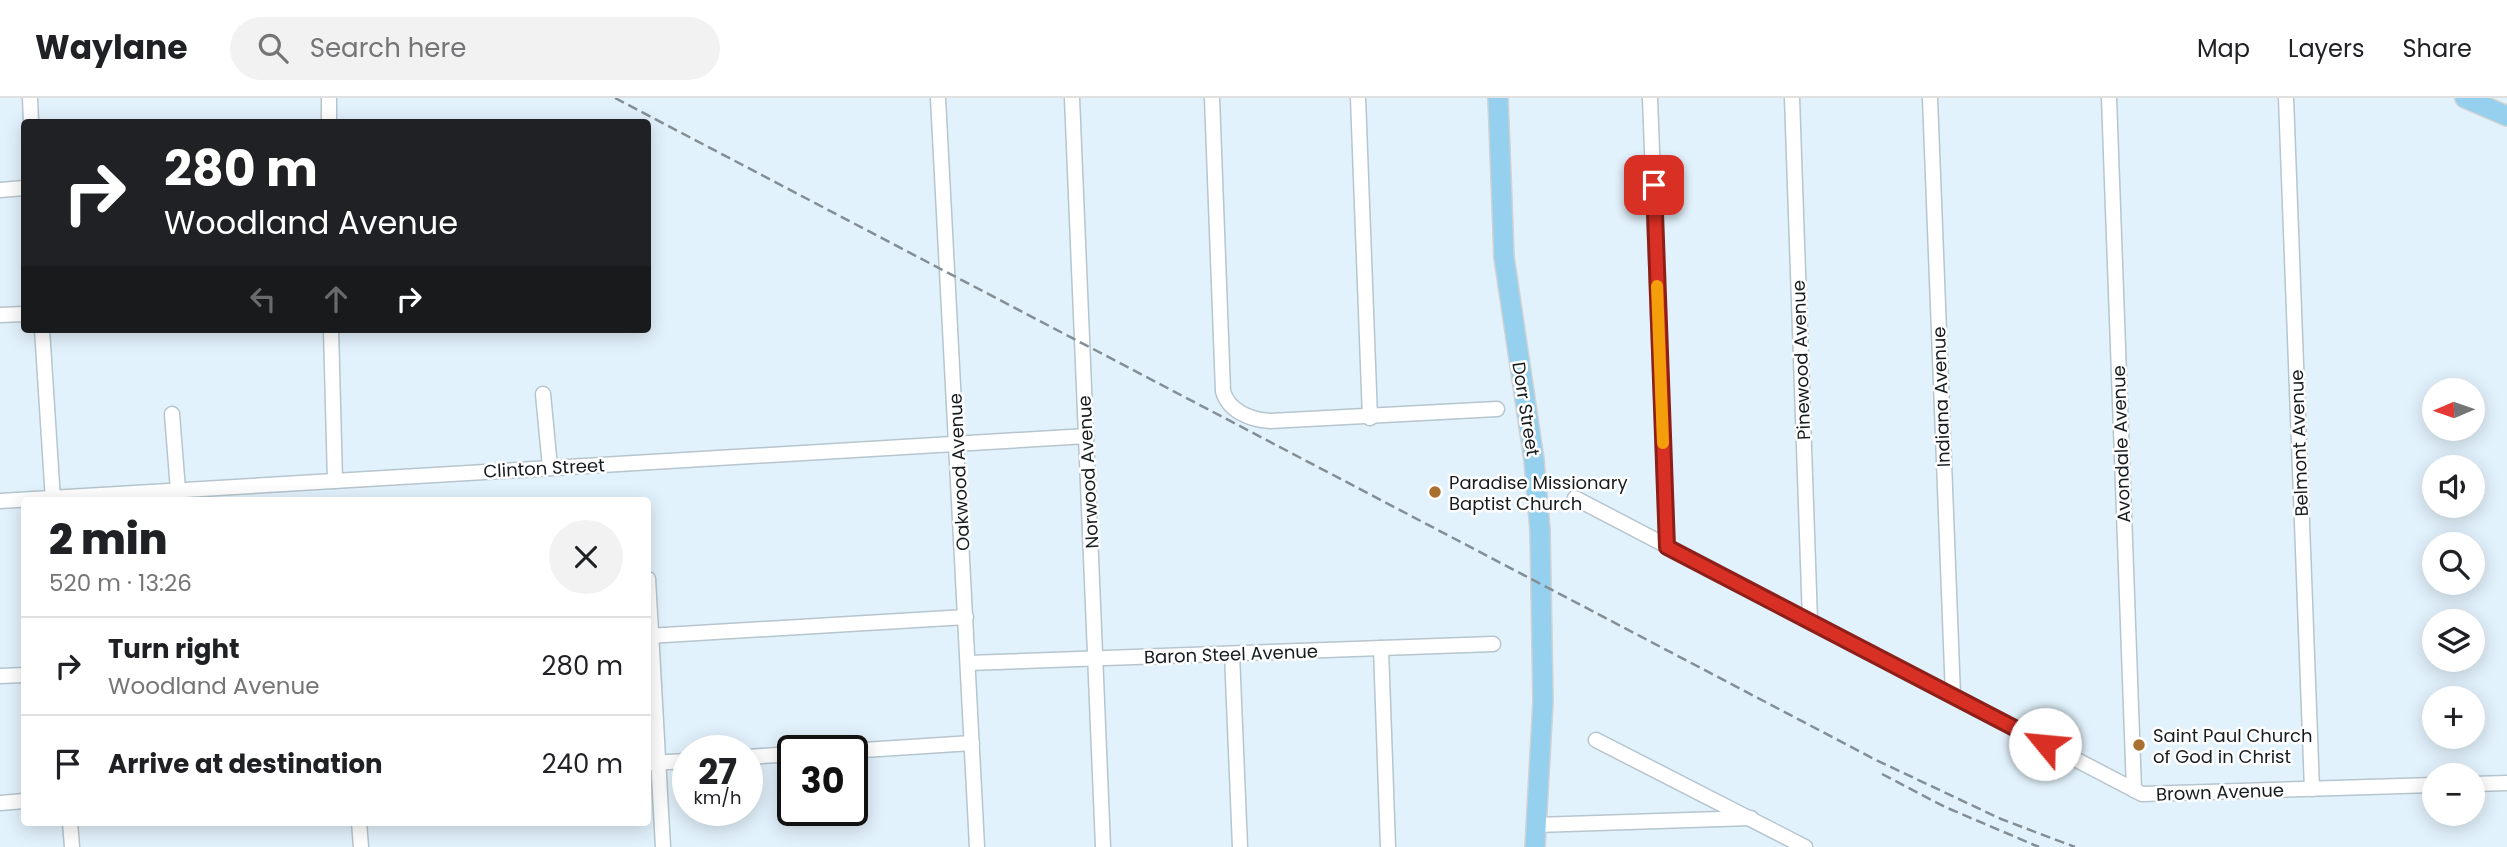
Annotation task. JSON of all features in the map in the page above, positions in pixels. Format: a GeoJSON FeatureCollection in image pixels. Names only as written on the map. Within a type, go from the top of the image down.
{"type":"FeatureCollection","features":[{"type":"Feature","properties":{"kind":"main road","name":"Dorr Street"},"geometry":{"type":"LineString","coordinates":[[1497,98],[1504,257],[1534,460],[1540,530],[1543,678],[1535,847]]}},
{"type":"Feature","properties":{"kind":"main road"},"geometry":{"type":"LineString","coordinates":[[2465,98],[2507,116]]}},
{"type":"Feature","properties":{"kind":"street"},"geometry":{"type":"LineString","coordinates":[[30,98],[31,119]]}},
{"type":"Feature","properties":{"kind":"street"},"geometry":{"type":"LineString","coordinates":[[329,98],[329,119]]}},
{"type":"Feature","properties":{"kind":"street","name":"Oakwood Avenue"},"geometry":{"type":"LineString","coordinates":[[938,98],[978,847]]}},
{"type":"Feature","properties":{"kind":"street","name":"Norwood Avenue"},"geometry":{"type":"LineString","coordinates":[[1072,98],[1103,847]]}},
{"type":"Feature","properties":{"kind":"street"},"geometry":{"type":"LineString","coordinates":[[1212,98],[1223,391],[1228,403],[1239,412],[1261,420],[1370,418],[1497,410]]}},
{"type":"Feature","properties":{"kind":"street"},"geometry":{"type":"LineString","coordinates":[[1358,98],[1370,418]]}},
{"type":"Feature","properties":{"kind":"street"},"geometry":{"type":"LineString","coordinates":[[1650,98],[1667,547]]}},
{"type":"Feature","properties":{"kind":"street","name":"Pinewood Avenue"},"geometry":{"type":"LineString","coordinates":[[1792,98],[1810,621]]}},
{"type":"Feature","properties":{"kind":"street","name":"Indiana Avenue"},"geometry":{"type":"LineString","coordinates":[[1930,98],[1952,695]]}},
{"type":"Feature","properties":{"kind":"street","name":"Avondale Avenue"},"geometry":{"type":"LineString","coordinates":[[2109,98],[2134,790]]}},
{"type":"Feature","properties":{"kind":"street","name":"Belmont Avenue"},"geometry":{"type":"LineString","coordinates":[[2286,98],[2312,789]]}},
{"type":"Feature","properties":{"kind":"street"},"geometry":{"type":"LineString","coordinates":[[0,190],[21,188]]}},
{"type":"Feature","properties":{"kind":"street"},"geometry":{"type":"LineString","coordinates":[[0,316],[21,314]]}},
{"type":"Feature","properties":{"kind":"street"},"geometry":{"type":"LineString","coordinates":[[42,333],[53,497]]}},
{"type":"Feature","properties":{"kind":"street"},"geometry":{"type":"LineString","coordinates":[[331,333],[335,481]]}},
{"type":"Feature","properties":{"kind":"street"},"geometry":{"type":"LineString","coordinates":[[543,394],[550,467]]}},
{"type":"Feature","properties":{"kind":"street"},"geometry":{"type":"LineString","coordinates":[[172,414],[178,490]]}},
{"type":"Feature","properties":{"kind":"street","name":"Clinton Street"},"geometry":{"type":"LineString","coordinates":[[81,497],[1087,436]]}},
{"type":"Feature","properties":{"kind":"street","name":"Brown Avenue"},"geometry":{"type":"LineString","coordinates":[[1575,498],[2148,795],[2422,785]]}},
{"type":"Feature","properties":{"kind":"street","name":"Clinton Street"},"geometry":{"type":"LineString","coordinates":[[0,501],[21,500]]}},
{"type":"Feature","properties":{"kind":"street"},"geometry":{"type":"LineString","coordinates":[[651,636],[966,617]]}},
{"type":"Feature","properties":{"kind":"street","name":"Baron Steel Avenue"},"geometry":{"type":"LineString","coordinates":[[968,663],[1493,644]]}},
{"type":"Feature","properties":{"kind":"street"},"geometry":{"type":"LineString","coordinates":[[1381,648],[1388,847]]}},
{"type":"Feature","properties":{"kind":"street"},"geometry":{"type":"LineString","coordinates":[[1233,654],[1240,847]]}},
{"type":"Feature","properties":{"kind":"street"},"geometry":{"type":"LineString","coordinates":[[0,676],[21,675]]}},
{"type":"Feature","properties":{"kind":"street"},"geometry":{"type":"LineString","coordinates":[[651,700],[653,763],[663,847]]}},
{"type":"Feature","properties":{"kind":"street"},"geometry":{"type":"LineString","coordinates":[[1596,740],[1805,847]]}},
{"type":"Feature","properties":{"kind":"street"},"geometry":{"type":"LineString","coordinates":[[868,750],[972,743]]}},
{"type":"Feature","properties":{"kind":"street"},"geometry":{"type":"LineString","coordinates":[[653,763],[672,762]]}},
{"type":"Feature","properties":{"kind":"street"},"geometry":{"type":"LineString","coordinates":[[2485,784],[2507,783]]}},
{"type":"Feature","properties":{"kind":"street"},"geometry":{"type":"LineString","coordinates":[[0,803],[21,801]]}},
{"type":"Feature","properties":{"kind":"street"},"geometry":{"type":"LineString","coordinates":[[1536,825],[1752,818]]}},
{"type":"Feature","properties":{"kind":"street"},"geometry":{"type":"LineString","coordinates":[[70,826],[72,847]]}},
{"type":"Feature","properties":{"kind":"street"},"geometry":{"type":"LineString","coordinates":[[359,826],[361,847]]}},
{"type":"Feature","properties":{"kind":"railway"},"geometry":{"type":"LineString","coordinates":[[615,98],[1876,760],[2001,819],[2075,847]]}},
{"type":"Feature","properties":{"kind":"railway"},"geometry":{"type":"LineString","coordinates":[[1882,774],[1945,807],[2039,847]]}},
{"type":"Feature","properties":{"kind":"slow traffic"},"geometry":{"type":"LineString","coordinates":[[1657,286],[1663,443]]}},
{"type":"Feature","properties":{"kind":"place","name":"Paradise Missionary Baptist Church"},"geometry":{"type":"Point","coordinates":[1435,492]}},
{"type":"Feature","properties":{"kind":"place","name":"Saint Paul Church of God in Christ"},"geometry":{"type":"Point","coordinates":[2139,745]}},
{"type":"Feature","properties":{"kind":"route"},"geometry":{"type":"LineString","coordinates":[[1654,185],[1667,547],[2045,744]]}}]}
